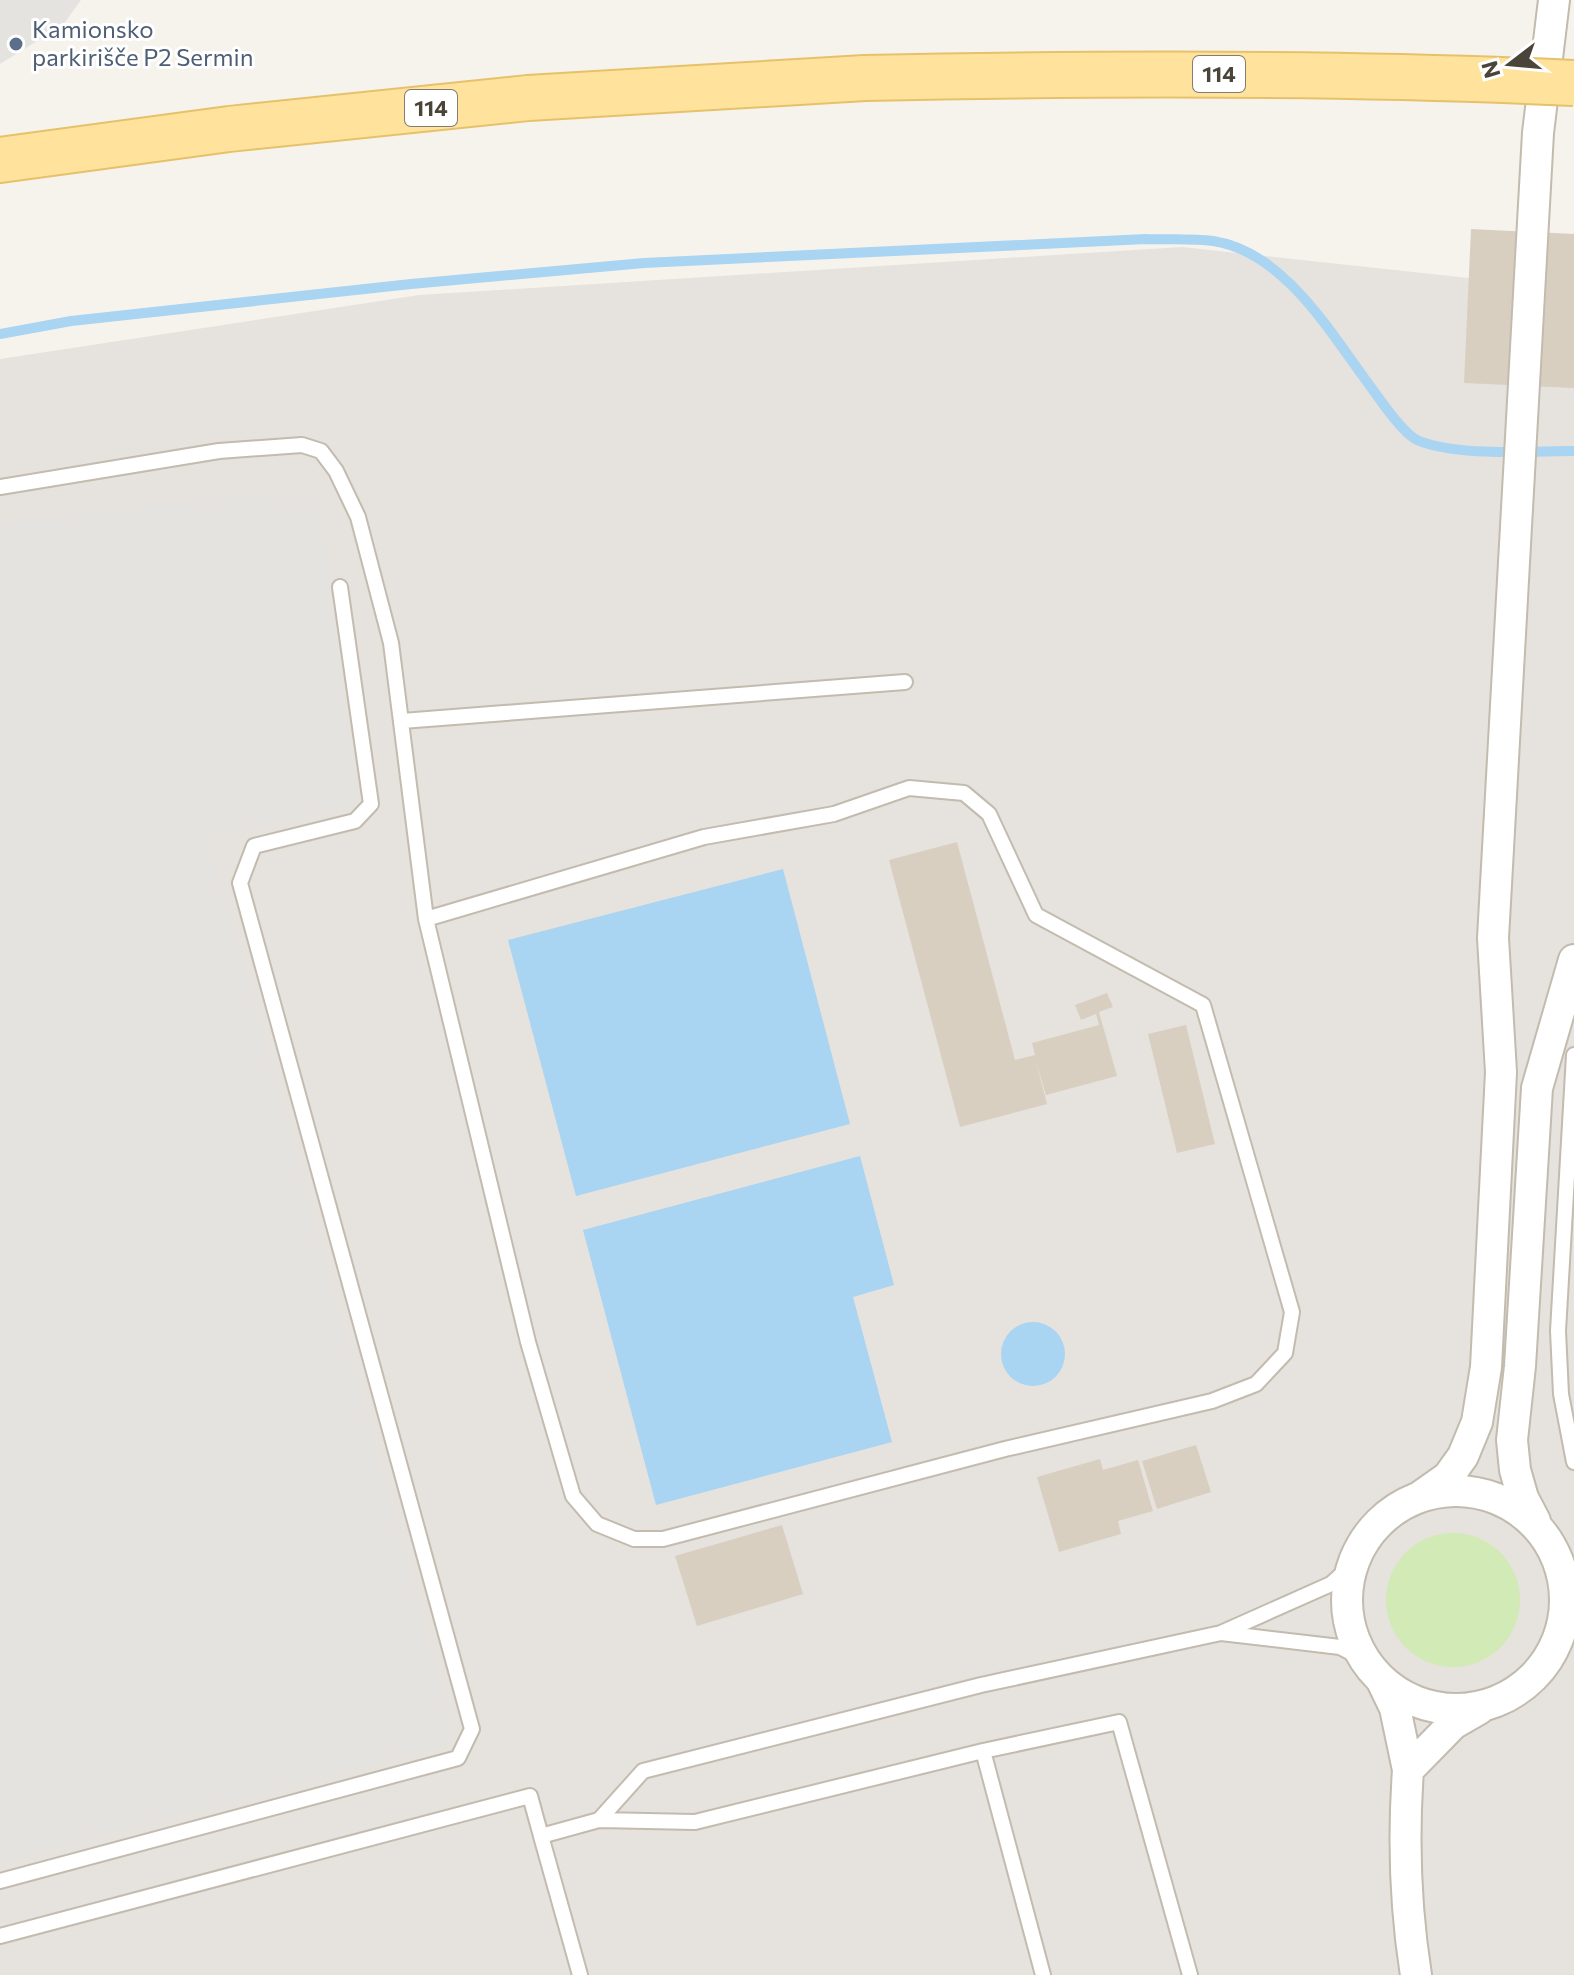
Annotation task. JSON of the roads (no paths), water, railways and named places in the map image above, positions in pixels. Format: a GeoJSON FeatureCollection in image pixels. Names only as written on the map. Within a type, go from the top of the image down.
{"type":"FeatureCollection","features":[{"type":"Feature","properties":{"kind":"main road","name":"114"},"geometry":{"type":"LineString","coordinates":[[0,160],[229,129],[528,98],[865,78],[1256,74],[1423,76],[1574,83]]}},
{"type":"Feature","properties":{"kind":"street"},"geometry":{"type":"LineString","coordinates":[[1416,1975],[1408,1928],[1404,1872],[1407,1777],[1395,1708],[1354,1638],[1348,1613],[1347,1589],[1363,1542],[1379,1522],[1448,1477],[1463,1456],[1477,1422],[1486,1367],[1501,1072],[1493,938],[1538,133],[1554,0]]}},
{"type":"Feature","properties":{"kind":"street"},"geometry":{"type":"LineString","coordinates":[[1407,1777],[1453,1724],[1513,1694],[1537,1675],[1554,1649],[1564,1620],[1565,1590],[1558,1560],[1523,1498],[1515,1470],[1512,1440],[1520,1366],[1537,1088],[1574,960]]}},
{"type":"Feature","properties":{"kind":"street"},"geometry":{"type":"LineString","coordinates":[[1421,1496],[1448,1490],[1471,1491],[1521,1509],[1542,1533]]}},
{"type":"Feature","properties":{"kind":"street"},"geometry":{"type":"LineString","coordinates":[[1373,1670],[1401,1694],[1424,1705],[1454,1710],[1484,1706]]}},
{"type":"Feature","properties":{"kind":"lane"},"geometry":{"type":"LineString","coordinates":[[0,487],[219,451],[302,445],[321,451],[336,471],[358,517],[391,643],[426,919],[528,1342],[573,1496],[597,1524],[634,1539],[663,1539],[1005,1449],[1212,1401],[1256,1384],[1285,1353],[1292,1312],[1203,1005],[1036,915],[989,814],[964,793],[909,788],[834,814],[704,837],[426,919]]}},
{"type":"Feature","properties":{"kind":"lane"},"geometry":{"type":"LineString","coordinates":[[0,1881],[458,1758],[472,1729],[240,883],[254,846],[355,821],[371,804],[340,587]]}},
{"type":"Feature","properties":{"kind":"lane"},"geometry":{"type":"LineString","coordinates":[[402,721],[905,682]]}},
{"type":"Feature","properties":{"kind":"lane"},"geometry":{"type":"LineString","coordinates":[[1574,1055],[1558,1331],[1561,1394],[1574,1462]]}},
{"type":"Feature","properties":{"kind":"lane"},"geometry":{"type":"LineString","coordinates":[[599,1820],[643,1771],[981,1685],[1221,1633],[1331,1584],[1353,1564]]}},
{"type":"Feature","properties":{"kind":"lane"},"geometry":{"type":"LineString","coordinates":[[1221,1633],[1340,1647],[1373,1670]]}},
{"type":"Feature","properties":{"kind":"lane"},"geometry":{"type":"LineString","coordinates":[[541,1836],[599,1820],[695,1822],[983,1751],[1119,1722],[1190,1975]]}},
{"type":"Feature","properties":{"kind":"lane"},"geometry":{"type":"LineString","coordinates":[[983,1751],[1040,1974]]}},
{"type":"Feature","properties":{"kind":"lane"},"geometry":{"type":"LineString","coordinates":[[0,1936],[530,1796],[580,1975]]}},
{"type":"Feature","properties":{"kind":"water"},"geometry":{"type":"Polygon","coordinates":[[[783,869],[850,1124],[576,1196],[508,940],[783,869]]]}},
{"type":"Feature","properties":{"kind":"water"},"geometry":{"type":"Polygon","coordinates":[[[860,1156],[894,1285],[853,1297],[892,1442],[656,1505],[583,1230],[860,1156]]]}},
{"type":"Feature","properties":{"kind":"water"},"geometry":{"type":"Polygon","coordinates":[[[1027,1322],[1039,1322],[1056,1331],[1063,1342],[1063,1366],[1056,1377],[1039,1386],[1027,1386],[1015,1381],[1006,1372],[1001,1360],[1001,1348],[1006,1336],[1015,1327],[1027,1322]]]}},
{"type":"Feature","properties":{"kind":"waterway"},"geometry":{"type":"LineString","coordinates":[[0,334],[71,321],[411,284],[644,263],[1146,239],[1205,240],[1239,248],[1263,261],[1285,279],[1324,322],[1394,418],[1417,440],[1472,451],[1574,451]]}},
{"type":"Feature","properties":{"kind":"place","name":"Kamionsko parkirišče P2 Sermin"},"geometry":{"type":"Point","coordinates":[16,44]}}]}
